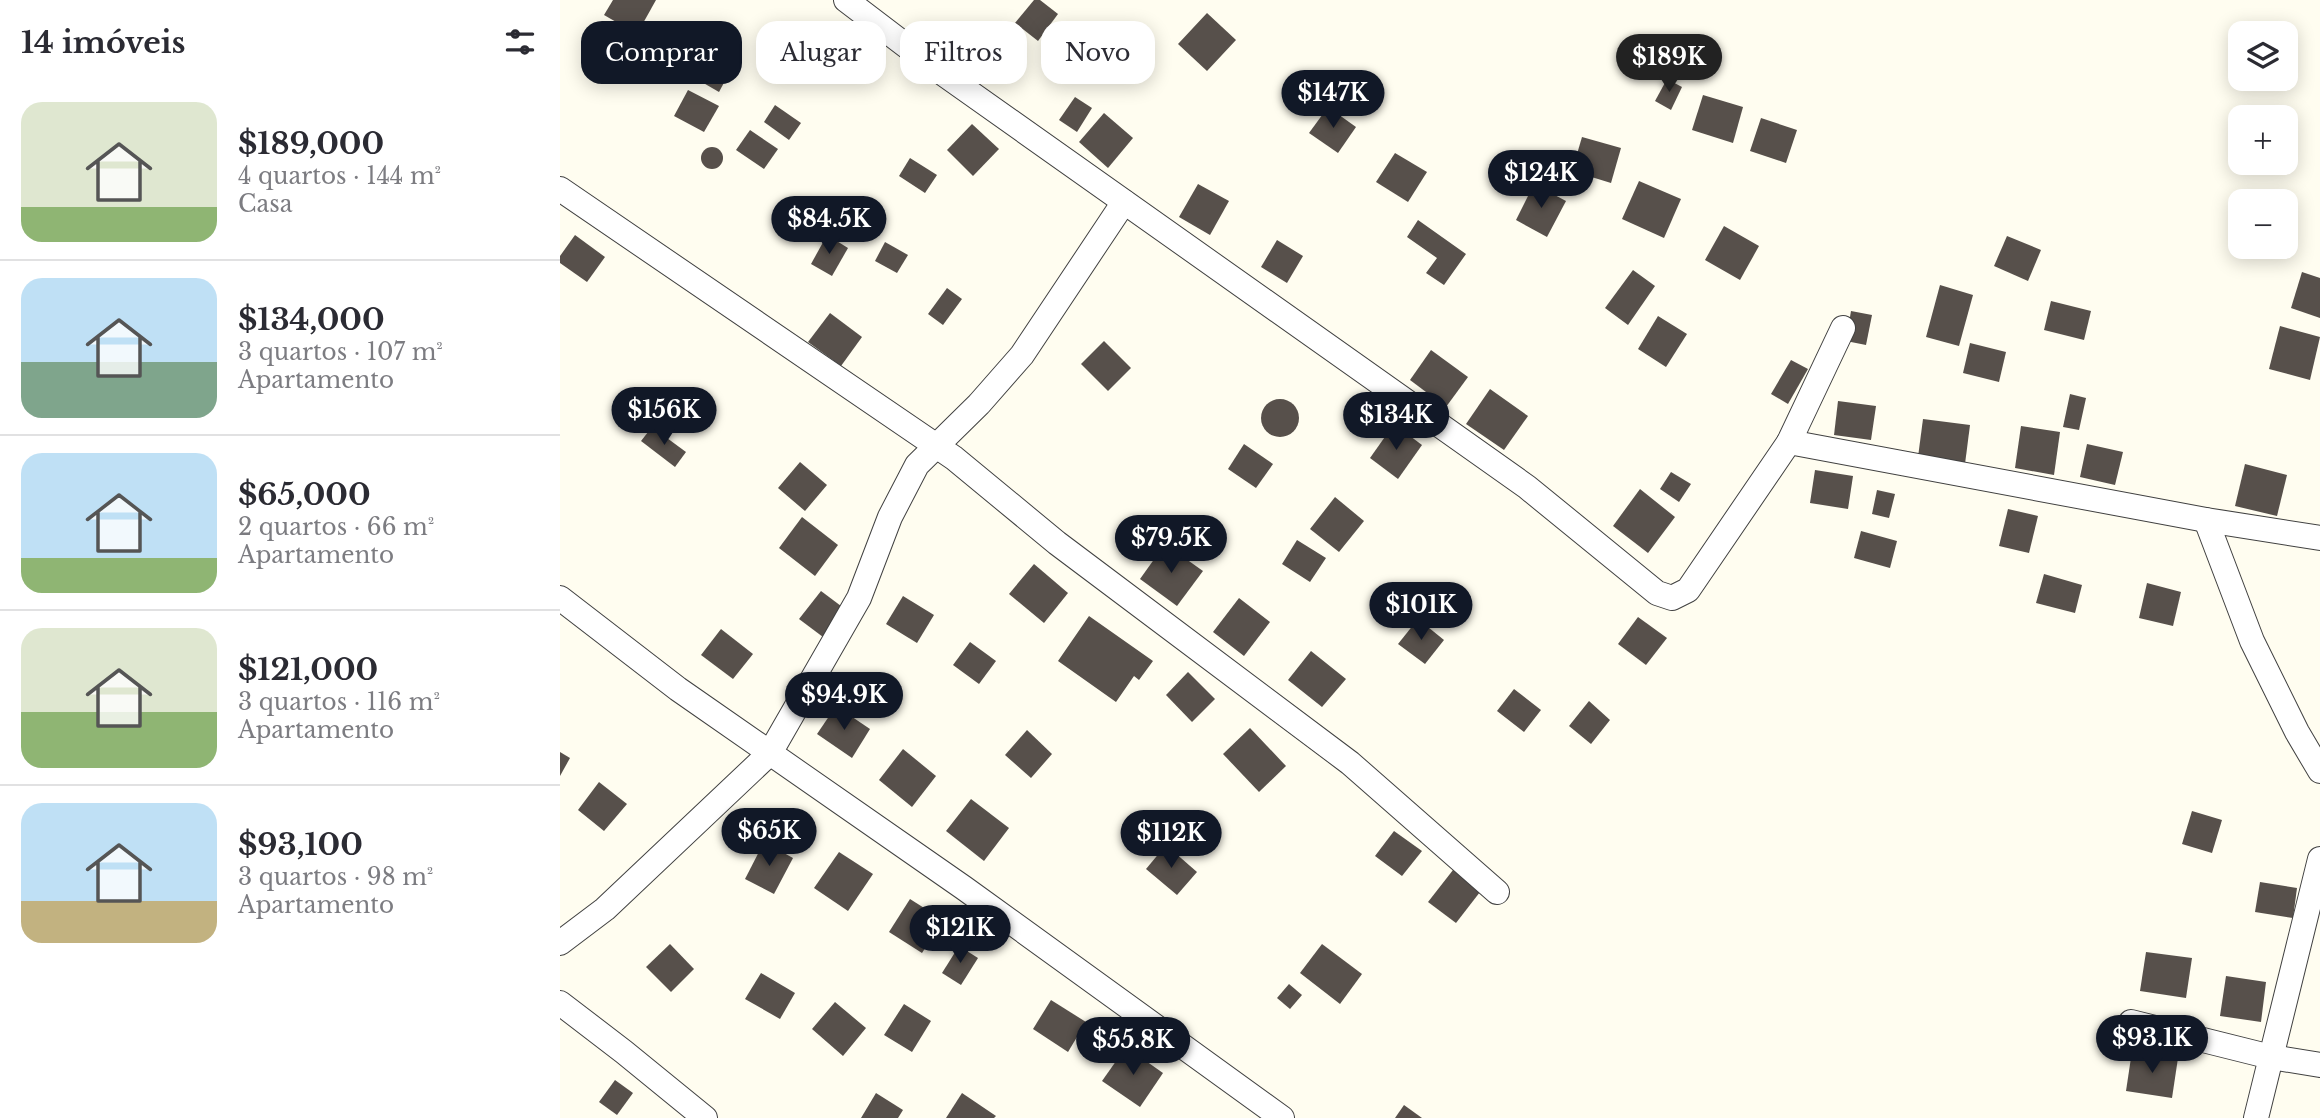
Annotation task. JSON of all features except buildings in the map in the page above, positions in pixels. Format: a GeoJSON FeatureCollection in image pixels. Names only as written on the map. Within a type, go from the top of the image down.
{"type":"FeatureCollection","features":[{"type":"Feature","properties":{"kind":"street"},"geometry":{"type":"LineString","coordinates":[[846,0],[937,70],[1527,486],[1657,593],[1672,598],[1688,590],[1789,442],[1843,328]]}},
{"type":"Feature","properties":{"kind":"street"},"geometry":{"type":"LineString","coordinates":[[560,189],[964,466],[1057,543],[1350,763],[1497,892]]}},
{"type":"Feature","properties":{"kind":"street"},"geometry":{"type":"LineString","coordinates":[[560,943],[605,909],[770,753],[859,598],[890,517],[917,465],[979,404],[1022,355],[1124,202]]}},
{"type":"Feature","properties":{"kind":"street"},"geometry":{"type":"LineString","coordinates":[[1789,442],[2206,520],[2320,538]]}},
{"type":"Feature","properties":{"kind":"street"},"geometry":{"type":"LineString","coordinates":[[2206,520],[2252,641],[2297,732],[2320,771]]}},
{"type":"Feature","properties":{"kind":"street"},"geometry":{"type":"LineString","coordinates":[[560,598],[678,689],[964,888],[1282,1118]]}},
{"type":"Feature","properties":{"kind":"street"},"geometry":{"type":"LineString","coordinates":[[2256,1118],[2320,859]]}},
{"type":"Feature","properties":{"kind":"street"},"geometry":{"type":"LineString","coordinates":[[560,1003],[705,1118]]}},
{"type":"Feature","properties":{"kind":"street"},"geometry":{"type":"LineString","coordinates":[[2131,1021],[2271,1057],[2320,1065]]}}]}
